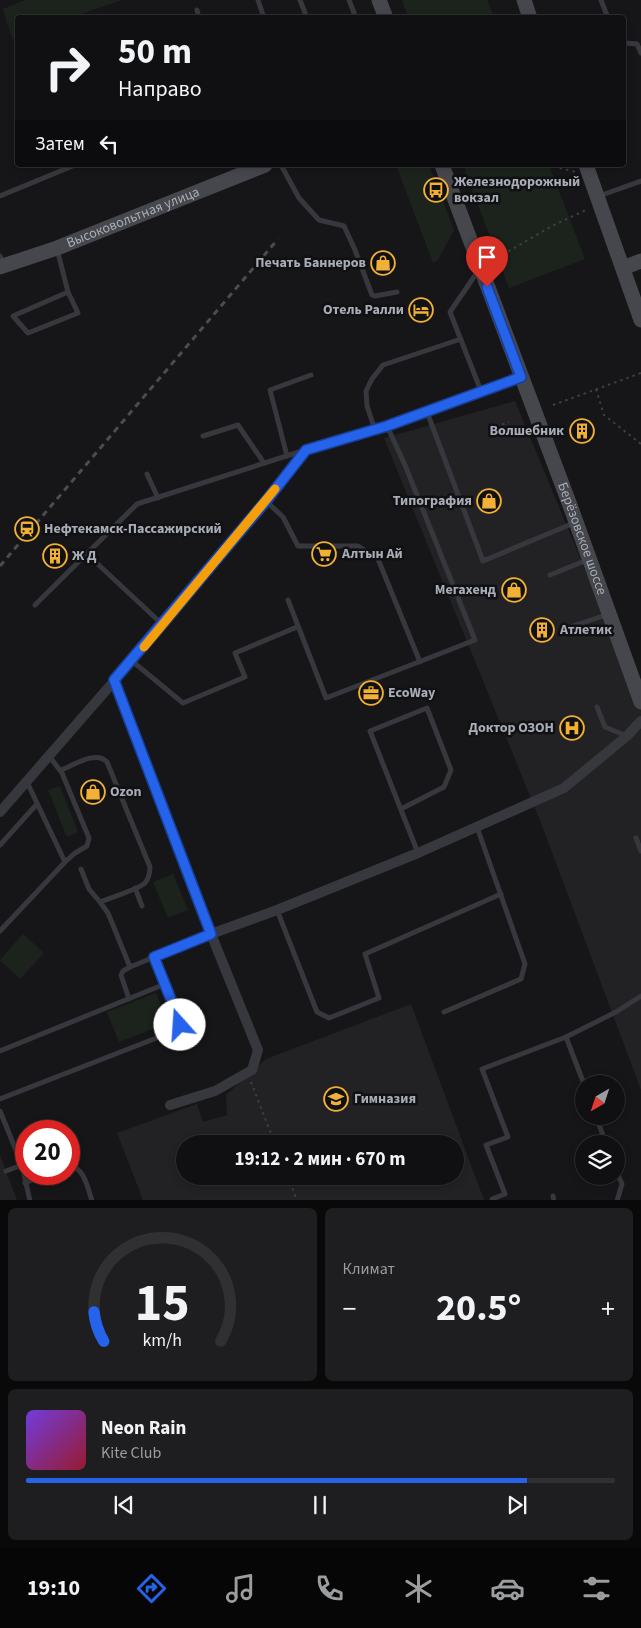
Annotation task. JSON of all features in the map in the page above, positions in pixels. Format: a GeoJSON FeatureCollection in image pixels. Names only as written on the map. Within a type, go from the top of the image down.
{"type":"FeatureCollection","features":[{"type":"Feature","properties":{"kind":"main road"},"geometry":{"type":"LineString","coordinates":[[379,0],[385,15]]}},
{"type":"Feature","properties":{"kind":"main road"},"geometry":{"type":"LineString","coordinates":[[524,0],[529,15]]}},
{"type":"Feature","properties":{"kind":"main road","name":"Высоковольтная улица"},"geometry":{"type":"LineString","coordinates":[[1,263],[57,248],[261,167]]}},
{"type":"Feature","properties":{"kind":"main road","name":"Берёзовское шоссе"},"geometry":{"type":"LineString","coordinates":[[443,167],[590,559],[641,702]]}},
{"type":"Feature","properties":{"kind":"main road"},"geometry":{"type":"LineString","coordinates":[[587,168],[641,320]]}},
{"type":"Feature","properties":{"kind":"main road"},"geometry":{"type":"LineString","coordinates":[[623,268],[641,261]]}},
{"type":"Feature","properties":{"kind":"street"},"geometry":{"type":"LineString","coordinates":[[0,812],[163,625],[306,450],[387,426],[521,377]]}},
{"type":"Feature","properties":{"kind":"street"},"geometry":{"type":"LineString","coordinates":[[170,1105],[215,1091],[252,1070],[258,1050],[211,934],[277,910],[418,853],[564,788],[628,736],[641,721]]}},
{"type":"Feature","properties":{"kind":"lane"},"geometry":{"type":"LineString","coordinates":[[258,0],[263,15]]}},
{"type":"Feature","properties":{"kind":"lane"},"geometry":{"type":"LineString","coordinates":[[300,0],[306,15]]}},
{"type":"Feature","properties":{"kind":"lane"},"geometry":{"type":"LineString","coordinates":[[349,0],[355,15]]}},
{"type":"Feature","properties":{"kind":"lane"},"geometry":{"type":"LineString","coordinates":[[601,0],[607,15]]}},
{"type":"Feature","properties":{"kind":"lane"},"geometry":{"type":"LineString","coordinates":[[198,10],[199,15]]}},
{"type":"Feature","properties":{"kind":"lane"},"geometry":{"type":"LineString","coordinates":[[626,43],[637,44],[641,53]]}},
{"type":"Feature","properties":{"kind":"lane"},"geometry":{"type":"LineString","coordinates":[[0,196],[70,167]]}},
{"type":"Feature","properties":{"kind":"lane"},"geometry":{"type":"LineString","coordinates":[[281,167],[298,198],[319,220],[344,226],[372,294],[375,296],[397,292]]}},
{"type":"Feature","properties":{"kind":"lane"},"geometry":{"type":"LineString","coordinates":[[599,201],[641,181]]}},
{"type":"Feature","properties":{"kind":"lane"},"geometry":{"type":"LineString","coordinates":[[57,248],[68,292],[78,313],[28,333],[13,316],[68,292]]}},
{"type":"Feature","properties":{"kind":"lane"},"geometry":{"type":"LineString","coordinates":[[480,269],[450,312],[481,392]]}},
{"type":"Feature","properties":{"kind":"lane"},"geometry":{"type":"LineString","coordinates":[[375,430],[367,406],[366,391],[372,379],[383,365],[461,339]]}},
{"type":"Feature","properties":{"kind":"lane"},"geometry":{"type":"LineString","coordinates":[[287,456],[270,390],[311,374]]}},
{"type":"Feature","properties":{"kind":"lane"},"geometry":{"type":"LineString","coordinates":[[427,412],[483,561],[576,522]]}},
{"type":"Feature","properties":{"kind":"lane"},"geometry":{"type":"LineString","coordinates":[[203,436],[238,425],[264,464]]}},
{"type":"Feature","properties":{"kind":"lane"},"geometry":{"type":"LineString","coordinates":[[288,600],[326,698],[475,640],[405,465],[387,426]]}},
{"type":"Feature","properties":{"kind":"lane"},"geometry":{"type":"LineString","coordinates":[[35,605],[137,504],[306,450]]}},
{"type":"Feature","properties":{"kind":"lane"},"geometry":{"type":"LineString","coordinates":[[147,474],[158,498]]}},
{"type":"Feature","properties":{"kind":"lane"},"geometry":{"type":"LineString","coordinates":[[266,501],[282,517],[298,546],[358,546],[378,559],[420,662]]}},
{"type":"Feature","properties":{"kind":"lane"},"geometry":{"type":"LineString","coordinates":[[87,554],[163,625]]}},
{"type":"Feature","properties":{"kind":"lane"},"geometry":{"type":"LineString","coordinates":[[550,575],[590,559]]}},
{"type":"Feature","properties":{"kind":"lane"},"geometry":{"type":"LineString","coordinates":[[570,627],[609,614]]}},
{"type":"Feature","properties":{"kind":"lane"},"geometry":{"type":"LineString","coordinates":[[132,661],[183,703],[245,677],[235,653],[297,627]]}},
{"type":"Feature","properties":{"kind":"lane"},"geometry":{"type":"LineString","coordinates":[[114,680],[211,934],[123,970],[121,975],[129,998]]}},
{"type":"Feature","properties":{"kind":"lane"},"geometry":{"type":"LineString","coordinates":[[597,707],[605,727],[628,736]]}},
{"type":"Feature","properties":{"kind":"lane"},"geometry":{"type":"LineString","coordinates":[[401,809],[444,787],[451,770],[426,708],[370,731],[418,853]]}},
{"type":"Feature","properties":{"kind":"lane"},"geometry":{"type":"LineString","coordinates":[[0,932],[65,862],[76,852],[87,846],[89,842],[61,770],[50,756]]}},
{"type":"Feature","properties":{"kind":"lane"},"geometry":{"type":"LineString","coordinates":[[61,770],[96,756],[103,758],[107,762],[150,867],[148,879],[142,885],[100,902]]}},
{"type":"Feature","properties":{"kind":"lane"},"geometry":{"type":"LineString","coordinates":[[27,782],[65,862]]}},
{"type":"Feature","properties":{"kind":"lane"},"geometry":{"type":"LineString","coordinates":[[0,845],[37,804]]}},
{"type":"Feature","properties":{"kind":"lane"},"geometry":{"type":"LineString","coordinates":[[444,1012],[521,979],[525,964],[476,827]]}},
{"type":"Feature","properties":{"kind":"lane"},"geometry":{"type":"LineString","coordinates":[[636,838],[641,851]]}},
{"type":"Feature","properties":{"kind":"lane"},"geometry":{"type":"LineString","coordinates":[[82,869],[89,888],[108,913],[130,967]]}},
{"type":"Feature","properties":{"kind":"lane"},"geometry":{"type":"LineString","coordinates":[[135,888],[142,906]]}},
{"type":"Feature","properties":{"kind":"lane"},"geometry":{"type":"LineString","coordinates":[[277,910],[317,1012],[329,1018],[379,998],[365,954],[501,894]]}},
{"type":"Feature","properties":{"kind":"lane"},"geometry":{"type":"LineString","coordinates":[[0,1099],[174,1033],[179,1028],[180,1022],[154,957]]}},
{"type":"Feature","properties":{"kind":"lane"},"geometry":{"type":"LineString","coordinates":[[0,1051],[165,984]]}},
{"type":"Feature","properties":{"kind":"lane"},"geometry":{"type":"LineString","coordinates":[[492,1200],[505,1194],[486,1145],[508,1137],[482,1069],[566,1037],[616,1012],[641,996]]}},
{"type":"Feature","properties":{"kind":"lane"},"geometry":{"type":"LineString","coordinates":[[566,1037],[581,1075]]}},
{"type":"Feature","properties":{"kind":"lane"},"geometry":{"type":"LineString","coordinates":[[0,1111],[15,1147]]}},
{"type":"Feature","properties":{"kind":"lane"},"geometry":{"type":"LineString","coordinates":[[6,1171],[15,1167]]}},
{"type":"Feature","properties":{"kind":"lane"},"geometry":{"type":"LineString","coordinates":[[80,1171],[92,1200]]}},
{"type":"Feature","properties":{"kind":"lane"},"geometry":{"type":"LineString","coordinates":[[26,1185],[30,1200]]}},
{"type":"Feature","properties":{"kind":"lane"},"geometry":{"type":"LineString","coordinates":[[617,1200],[622,1185]]}},
{"type":"Feature","properties":{"kind":"path"},"geometry":{"type":"LineString","coordinates":[[554,167],[573,172],[587,168]]}},
{"type":"Feature","properties":{"kind":"path"},"geometry":{"type":"LineString","coordinates":[[497,258],[599,201]]}},
{"type":"Feature","properties":{"kind":"path"},"geometry":{"type":"LineString","coordinates":[[553,405],[641,373]]}},
{"type":"Feature","properties":{"kind":"path"},"geometry":{"type":"LineString","coordinates":[[596,389],[604,415],[641,444]]}},
{"type":"Feature","properties":{"kind":"path"},"geometry":{"type":"LineString","coordinates":[[496,427],[509,422]]}},
{"type":"Feature","properties":{"kind":"path"},"geometry":{"type":"LineString","coordinates":[[247,1073],[272,1135]]}},
{"type":"Feature","properties":{"kind":"path"},"geometry":{"type":"LineString","coordinates":[[291,1185],[297,1200]]}},
{"type":"Feature","properties":{"kind":"shaded area"},"geometry":{"type":"Polygon","coordinates":[[[25,0],[122,0],[78,15],[15,15],[15,38],[12,39],[3,9],[25,0]]]}},
{"type":"Feature","properties":{"kind":"shaded area"},"geometry":{"type":"Polygon","coordinates":[[[402,0],[487,0],[493,15],[407,15],[402,0]]]}},
{"type":"Feature","properties":{"kind":"shaded area"},"geometry":{"type":"Polygon","coordinates":[[[397,167],[430,167],[454,230],[438,260],[433,263],[397,167]]]}},
{"type":"Feature","properties":{"kind":"shaded area"},"geometry":{"type":"Polygon","coordinates":[[[464,167],[550,167],[585,259],[509,288],[464,167]]]}},
{"type":"Feature","properties":{"kind":"shaded area"},"geometry":{"type":"Polygon","coordinates":[[[515,401],[641,704],[641,1090],[541,823],[384,438],[515,401]]]}},
{"type":"Feature","properties":{"kind":"shaded area"},"geometry":{"type":"Polygon","coordinates":[[[60,786],[78,832],[67,837],[48,790],[60,786]]]}},
{"type":"Feature","properties":{"kind":"shaded area"},"geometry":{"type":"Polygon","coordinates":[[[173,874],[188,910],[168,918],[153,882],[173,874]]]}},
{"type":"Feature","properties":{"kind":"shaded area"},"geometry":{"type":"Polygon","coordinates":[[[23,934],[44,953],[20,979],[0,960],[23,934]]]}},
{"type":"Feature","properties":{"kind":"shaded area"},"geometry":{"type":"Polygon","coordinates":[[[156,993],[168,1023],[119,1042],[107,1012],[156,993]]]}},
{"type":"Feature","properties":{"kind":"shaded area","name":"Гимназия"},"geometry":{"type":"Polygon","coordinates":[[[411,1004],[460,1135],[176,1135],[176,1185],[464,1185],[464,1146],[484,1200],[143,1200],[117,1133],[197,1104],[203,1122],[227,1115],[226,1095],[266,1059],[411,1004]]]}},
{"type":"Feature","properties":{"kind":"shaded area"},"geometry":{"type":"Polygon","coordinates":[[[0,1155],[8,1177],[17,1200],[0,1200],[0,1155]]]}},
{"type":"Feature","properties":{"kind":"railway"},"geometry":{"type":"LineString","coordinates":[[0,566],[278,239]]}},
{"type":"Feature","properties":{"kind":"slow traffic"},"geometry":{"type":"LineString","coordinates":[[144,647],[275,489]]}},
{"type":"Feature","properties":{"kind":"place","name":"Железнодорожный вокзал"},"geometry":{"type":"Point","coordinates":[436,190]}},
{"type":"Feature","properties":{"kind":"place","name":"Печать Баннеров"},"geometry":{"type":"Point","coordinates":[383,263]}},
{"type":"Feature","properties":{"kind":"place","name":"Отель Ралли"},"geometry":{"type":"Point","coordinates":[421,310]}},
{"type":"Feature","properties":{"kind":"place","name":"Волшебник"},"geometry":{"type":"Point","coordinates":[582,431]}},
{"type":"Feature","properties":{"kind":"place","name":"Типография"},"geometry":{"type":"Point","coordinates":[489,501]}},
{"type":"Feature","properties":{"kind":"place","name":"Нефтекамск-Пассажирский"},"geometry":{"type":"Point","coordinates":[27,529]}},
{"type":"Feature","properties":{"kind":"place","name":"Алтын Ай"},"geometry":{"type":"Point","coordinates":[324,554]}},
{"type":"Feature","properties":{"kind":"place","name":"Ж Д"},"geometry":{"type":"Point","coordinates":[55,556]}},
{"type":"Feature","properties":{"kind":"place","name":"Мегахенд"},"geometry":{"type":"Point","coordinates":[514,590]}},
{"type":"Feature","properties":{"kind":"place","name":"Атлетик"},"geometry":{"type":"Point","coordinates":[542,630]}},
{"type":"Feature","properties":{"kind":"place","name":"EcoWay"},"geometry":{"type":"Point","coordinates":[371,693]}},
{"type":"Feature","properties":{"kind":"place","name":"Доктор ОЗОН"},"geometry":{"type":"Point","coordinates":[572,728]}},
{"type":"Feature","properties":{"kind":"place","name":"Ozon"},"geometry":{"type":"Point","coordinates":[93,792]}},
{"type":"Feature","properties":{"kind":"place","name":"Гимназия"},"geometry":{"type":"Point","coordinates":[336,1099]}},
{"type":"Feature","properties":{"kind":"route"},"geometry":{"type":"LineString","coordinates":[[180,1025],[154,957],[211,934],[114,680],[163,625],[306,450],[387,426],[521,377],[487,287]]}}]}
